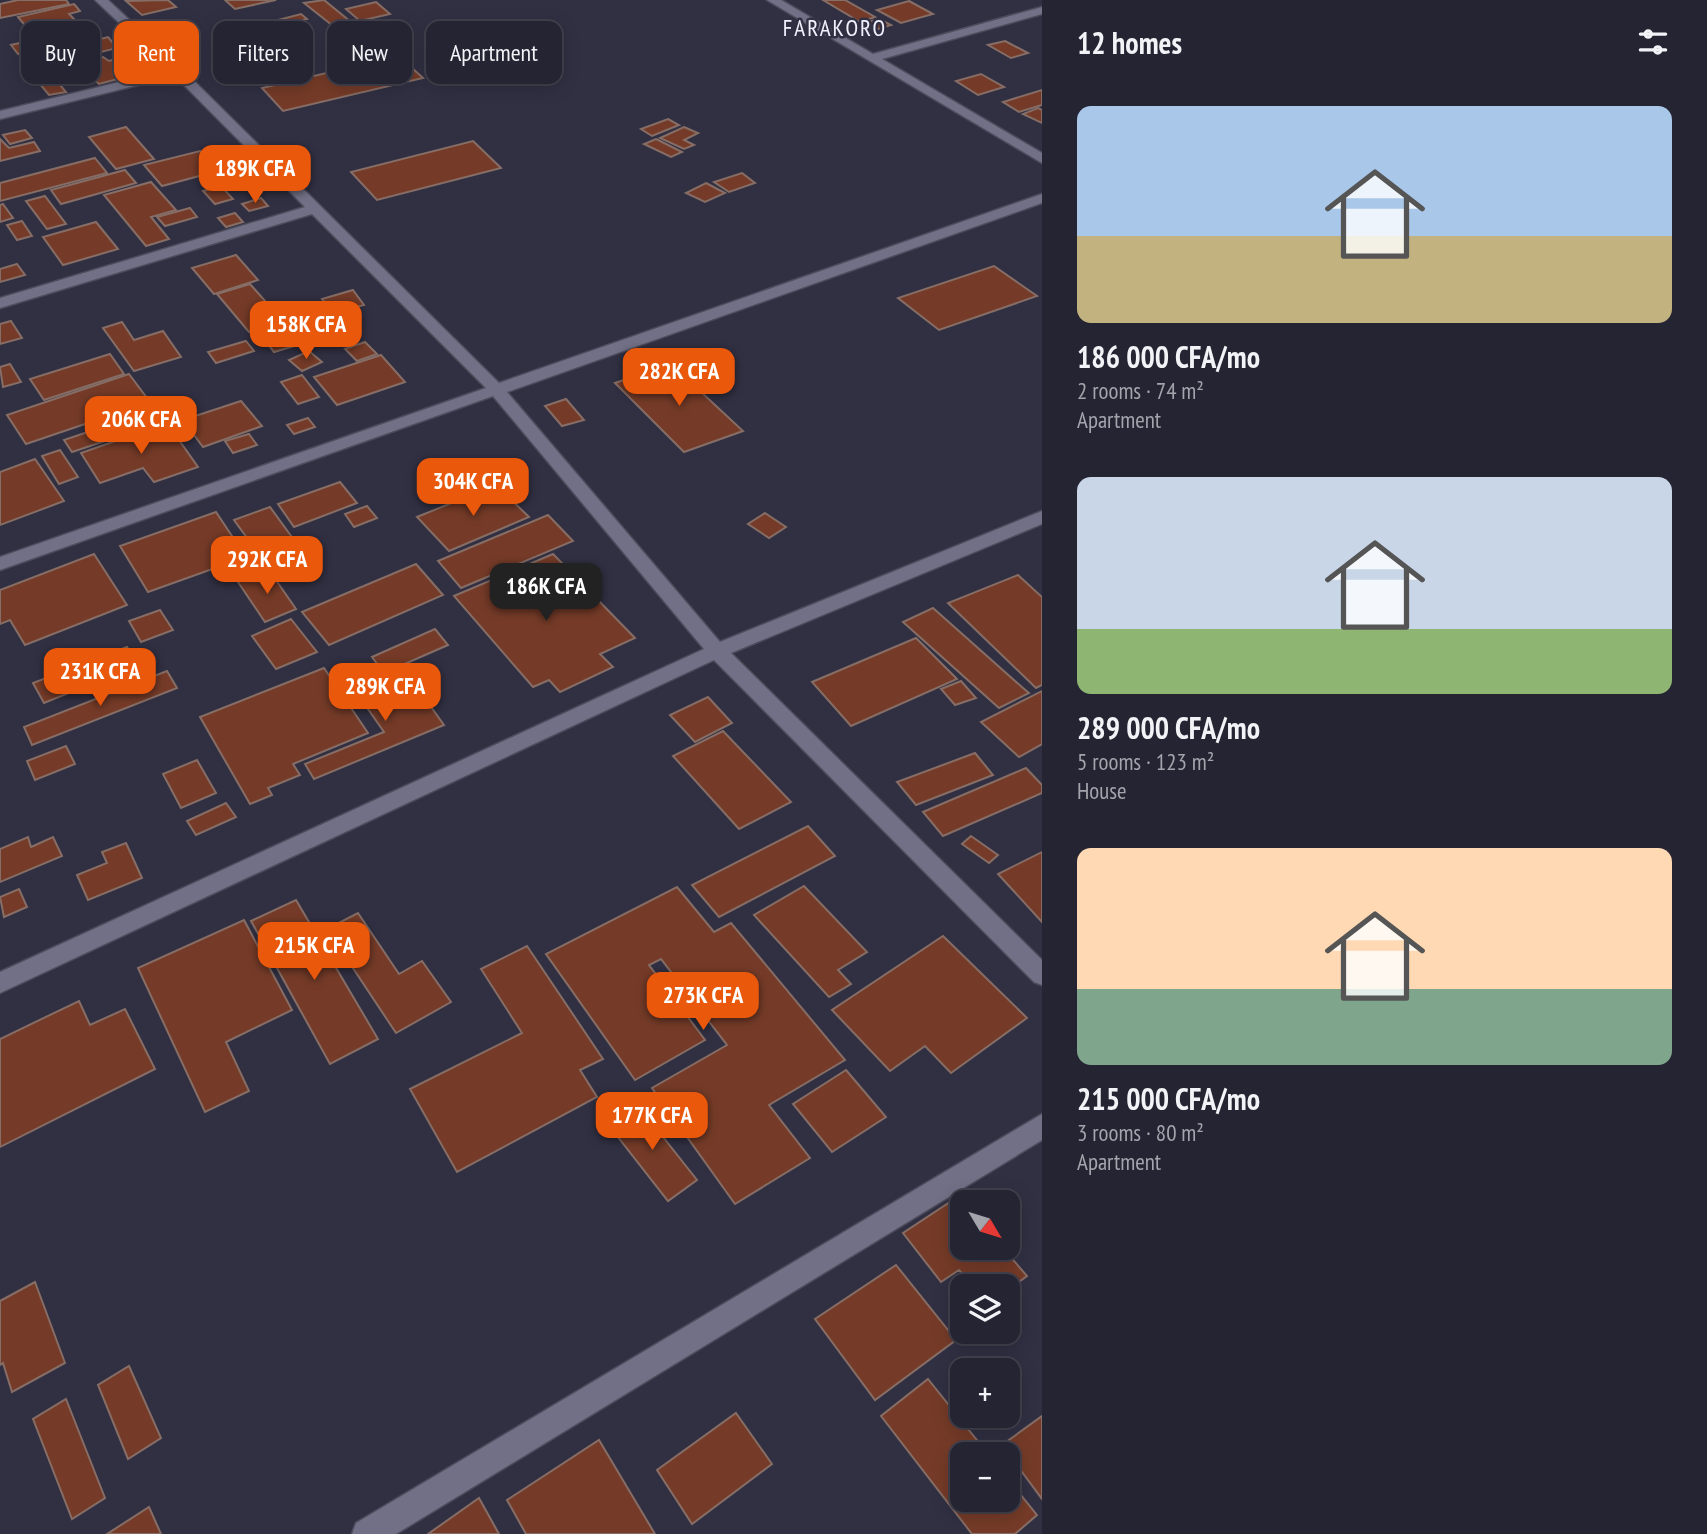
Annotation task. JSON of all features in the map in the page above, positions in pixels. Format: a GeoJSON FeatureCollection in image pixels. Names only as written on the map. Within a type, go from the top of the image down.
{"type":"FeatureCollection","features":[{"type":"Feature","properties":{"kind":"street"},"geometry":{"type":"LineString","coordinates":[[101,0],[123,21]]}},
{"type":"Feature","properties":{"kind":"street"},"geometry":{"type":"LineString","coordinates":[[773,0],[1042,159]]}},
{"type":"Feature","properties":{"kind":"street"},"geometry":{"type":"LineString","coordinates":[[872,58],[1042,10]]}},
{"type":"Feature","properties":{"kind":"street"},"geometry":{"type":"LineString","coordinates":[[0,115],[128,84]]}},
{"type":"Feature","properties":{"kind":"street"},"geometry":{"type":"LineString","coordinates":[[190,84],[495,388],[717,651],[1042,975]]}},
{"type":"Feature","properties":{"kind":"street"},"geometry":{"type":"LineString","coordinates":[[0,565],[495,388],[1042,198]]}},
{"type":"Feature","properties":{"kind":"street"},"geometry":{"type":"LineString","coordinates":[[0,303],[316,208]]}},
{"type":"Feature","properties":{"kind":"street"},"geometry":{"type":"LineString","coordinates":[[0,983],[717,651],[1042,517]]}},
{"type":"Feature","properties":{"kind":"street"},"geometry":{"type":"LineString","coordinates":[[368,1534],[1042,1126]]}},
{"type":"Feature","properties":{"kind":"building"},"geometry":{"type":"Polygon","coordinates":[[[18,0],[66,0],[69,4],[0,18],[0,4],[18,0]]]}},
{"type":"Feature","properties":{"kind":"building"},"geometry":{"type":"Polygon","coordinates":[[[168,0],[176,7],[142,15],[126,1],[168,0]]]}},
{"type":"Feature","properties":{"kind":"building"},"geometry":{"type":"Polygon","coordinates":[[[225,0],[276,0],[235,9],[225,0]]]}},
{"type":"Feature","properties":{"kind":"building"},"geometry":{"type":"Polygon","coordinates":[[[324,0],[350,21],[327,21],[304,3],[324,0]]]}},
{"type":"Feature","properties":{"kind":"building"},"geometry":{"type":"Polygon","coordinates":[[[823,0],[845,0],[875,17],[860,22],[823,0]]]}},
{"type":"Feature","properties":{"kind":"building"},"geometry":{"type":"Polygon","coordinates":[[[909,1],[933,14],[901,23],[877,10],[909,1]]]}},
{"type":"Feature","properties":{"kind":"building"},"geometry":{"type":"Polygon","coordinates":[[[376,2],[390,14],[360,21],[346,9],[376,2]]]}},
{"type":"Feature","properties":{"kind":"building"},"geometry":{"type":"Polygon","coordinates":[[[74,4],[80,11],[69,14],[76,21],[21,21],[18,17],[74,4]]]}},
{"type":"Feature","properties":{"kind":"building"},"geometry":{"type":"Polygon","coordinates":[[[301,14],[307,19],[299,21],[274,21],[301,14]]]}},
{"type":"Feature","properties":{"kind":"building"},"geometry":{"type":"Polygon","coordinates":[[[879,19],[891,25],[875,30],[863,23],[879,19]]]}},
{"type":"Feature","properties":{"kind":"building"},"geometry":{"type":"Polygon","coordinates":[[[108,37],[114,49],[101,52],[100,39],[108,37]]]}},
{"type":"Feature","properties":{"kind":"building"},"geometry":{"type":"Polygon","coordinates":[[[1005,41],[1028,53],[1011,58],[988,45],[1005,41]]]}},
{"type":"Feature","properties":{"kind":"building"},"geometry":{"type":"Polygon","coordinates":[[[21,43],[21,53],[18,54],[11,45],[21,43]]]}},
{"type":"Feature","properties":{"kind":"building"},"geometry":{"type":"Polygon","coordinates":[[[100,58],[114,60],[114,80],[100,84],[100,58]]]}},
{"type":"Feature","properties":{"kind":"building"},"geometry":{"type":"Polygon","coordinates":[[[412,68],[423,78],[412,81],[412,68]]]}},
{"type":"Feature","properties":{"kind":"building"},"geometry":{"type":"Polygon","coordinates":[[[327,73],[327,84],[398,84],[283,111],[262,88],[279,84],[313,84],[313,76],[327,73]]]}},
{"type":"Feature","properties":{"kind":"building"},"geometry":{"type":"Polygon","coordinates":[[[981,74],[1004,87],[978,95],[956,81],[981,74]]]}},
{"type":"Feature","properties":{"kind":"building"},"geometry":{"type":"Polygon","coordinates":[[[40,84],[59,84],[66,92],[49,95],[40,84]]]}},
{"type":"Feature","properties":{"kind":"building"},"geometry":{"type":"Polygon","coordinates":[[[1042,90],[1042,105],[1019,112],[1003,102],[1042,90]]]}},
{"type":"Feature","properties":{"kind":"building"},"geometry":{"type":"Polygon","coordinates":[[[1038,108],[1042,110],[1042,123],[1023,114],[1038,108]]]}},
{"type":"Feature","properties":{"kind":"building"},"geometry":{"type":"Polygon","coordinates":[[[668,119],[679,125],[652,136],[641,129],[668,119]]]}},
{"type":"Feature","properties":{"kind":"building"},"geometry":{"type":"Polygon","coordinates":[[[126,127],[154,159],[116,169],[89,137],[126,127]]]}},
{"type":"Feature","properties":{"kind":"building"},"geometry":{"type":"Polygon","coordinates":[[[684,127],[698,133],[684,140],[694,145],[684,149],[660,138],[684,127]]]}},
{"type":"Feature","properties":{"kind":"building"},"geometry":{"type":"Polygon","coordinates":[[[25,130],[32,138],[10,144],[3,135],[25,130]]]}},
{"type":"Feature","properties":{"kind":"building"},"geometry":{"type":"Polygon","coordinates":[[[0,139],[9,148],[34,142],[40,151],[0,161],[0,139]]]}},
{"type":"Feature","properties":{"kind":"building"},"geometry":{"type":"Polygon","coordinates":[[[656,139],[682,152],[671,157],[644,144],[656,139]]]}},
{"type":"Feature","properties":{"kind":"building"},"geometry":{"type":"Polygon","coordinates":[[[473,141],[501,168],[377,200],[351,172],[473,141]]]}},
{"type":"Feature","properties":{"kind":"building"},"geometry":{"type":"Polygon","coordinates":[[[200,151],[218,171],[162,186],[144,165],[200,151]]]}},
{"type":"Feature","properties":{"kind":"building"},"geometry":{"type":"Polygon","coordinates":[[[95,158],[107,173],[0,201],[0,183],[95,158]]]}},
{"type":"Feature","properties":{"kind":"building"},"geometry":{"type":"Polygon","coordinates":[[[125,170],[136,183],[61,204],[51,190],[125,170]]]}},
{"type":"Feature","properties":{"kind":"building"},"geometry":{"type":"Polygon","coordinates":[[[742,173],[755,183],[729,192],[714,182],[742,173]]]}},
{"type":"Feature","properties":{"kind":"building"},"geometry":{"type":"Polygon","coordinates":[[[151,182],[176,210],[151,217],[169,239],[146,246],[104,195],[151,182]]]}},
{"type":"Feature","properties":{"kind":"building"},"geometry":{"type":"Polygon","coordinates":[[[706,183],[725,193],[705,202],[686,193],[706,183]]]}},
{"type":"Feature","properties":{"kind":"building"},"geometry":{"type":"Polygon","coordinates":[[[221,186],[233,199],[215,204],[203,191],[221,186]]]}},
{"type":"Feature","properties":{"kind":"building"},"geometry":{"type":"Polygon","coordinates":[[[45,196],[66,224],[47,229],[26,201],[45,196]]]}},
{"type":"Feature","properties":{"kind":"building"},"geometry":{"type":"Polygon","coordinates":[[[261,198],[268,206],[249,211],[242,204],[261,198]]]}},
{"type":"Feature","properties":{"kind":"building"},"geometry":{"type":"Polygon","coordinates":[[[3,204],[13,218],[0,222],[0,205],[3,204]]]}},
{"type":"Feature","properties":{"kind":"building"},"geometry":{"type":"Polygon","coordinates":[[[190,208],[197,217],[165,226],[157,217],[190,208]]]}},
{"type":"Feature","properties":{"kind":"building"},"geometry":{"type":"Polygon","coordinates":[[[235,213],[243,222],[226,227],[218,218],[235,213]]]}},
{"type":"Feature","properties":{"kind":"building"},"geometry":{"type":"Polygon","coordinates":[[[22,221],[32,236],[17,240],[7,225],[22,221]]]}},
{"type":"Feature","properties":{"kind":"building"},"geometry":{"type":"Polygon","coordinates":[[[96,222],[118,249],[63,265],[43,237],[96,222]]]}},
{"type":"Feature","properties":{"kind":"building"},"geometry":{"type":"Polygon","coordinates":[[[236,255],[258,280],[214,294],[192,268],[236,255]]]}},
{"type":"Feature","properties":{"kind":"building"},"geometry":{"type":"Polygon","coordinates":[[[17,264],[25,275],[0,282],[0,269],[17,264]]]}},
{"type":"Feature","properties":{"kind":"building"},"geometry":{"type":"Polygon","coordinates":[[[994,266],[1037,296],[939,330],[898,298],[994,266]]]}},
{"type":"Feature","properties":{"kind":"building"},"geometry":{"type":"Polygon","coordinates":[[[250,284],[283,321],[249,332],[217,294],[250,284]]]}},
{"type":"Feature","properties":{"kind":"building"},"geometry":{"type":"Polygon","coordinates":[[[353,290],[364,305],[334,313],[322,299],[353,290]]]}},
{"type":"Feature","properties":{"kind":"building"},"geometry":{"type":"Polygon","coordinates":[[[11,321],[22,338],[0,344],[0,324],[11,321]]]}},
{"type":"Feature","properties":{"kind":"building"},"geometry":{"type":"Polygon","coordinates":[[[122,322],[134,340],[163,331],[181,357],[134,371],[103,328],[122,322]]]}},
{"type":"Feature","properties":{"kind":"building"},"geometry":{"type":"Polygon","coordinates":[[[325,322],[335,334],[274,352],[265,340],[325,322]]]}},
{"type":"Feature","properties":{"kind":"building"},"geometry":{"type":"Polygon","coordinates":[[[246,341],[254,351],[216,363],[208,352],[246,341]]]}},
{"type":"Feature","properties":{"kind":"building"},"geometry":{"type":"Polygon","coordinates":[[[365,342],[377,354],[357,361],[345,349],[365,342]]]}},
{"type":"Feature","properties":{"kind":"building"},"geometry":{"type":"Polygon","coordinates":[[[309,351],[322,362],[302,371],[289,360],[309,351]]]}},
{"type":"Feature","properties":{"kind":"building"},"geometry":{"type":"Polygon","coordinates":[[[110,354],[124,374],[44,400],[30,379],[110,354]]]}},
{"type":"Feature","properties":{"kind":"building"},"geometry":{"type":"Polygon","coordinates":[[[381,355],[405,382],[337,405],[314,377],[381,355]]]}},
{"type":"Feature","properties":{"kind":"building"},"geometry":{"type":"Polygon","coordinates":[[[10,364],[21,382],[3,387],[0,367],[10,364]]]}},
{"type":"Feature","properties":{"kind":"building"},"geometry":{"type":"Polygon","coordinates":[[[671,364],[743,431],[684,452],[615,383],[671,364]]]}},
{"type":"Feature","properties":{"kind":"building"},"geometry":{"type":"Polygon","coordinates":[[[129,374],[150,402],[26,444],[7,415],[129,374]]]}},
{"type":"Feature","properties":{"kind":"building"},"geometry":{"type":"Polygon","coordinates":[[[302,375],[319,397],[298,404],[281,382],[302,375]]]}},
{"type":"Feature","properties":{"kind":"building"},"geometry":{"type":"Polygon","coordinates":[[[566,399],[584,420],[562,426],[545,406],[566,399]]]}},
{"type":"Feature","properties":{"kind":"building"},"geometry":{"type":"Polygon","coordinates":[[[241,401],[262,426],[203,447],[183,420],[241,401]]]}},
{"type":"Feature","properties":{"kind":"building"},"geometry":{"type":"Polygon","coordinates":[[[132,417],[141,429],[72,452],[64,440],[132,417]]]}},
{"type":"Feature","properties":{"kind":"building"},"geometry":{"type":"Polygon","coordinates":[[[308,418],[315,427],[294,434],[287,425],[308,418]]]}},
{"type":"Feature","properties":{"kind":"building"},"geometry":{"type":"Polygon","coordinates":[[[167,423],[198,467],[154,482],[143,468],[100,483],[81,453],[167,423]]]}},
{"type":"Feature","properties":{"kind":"building"},"geometry":{"type":"Polygon","coordinates":[[[249,434],[257,445],[233,453],[225,441],[249,434]]]}},
{"type":"Feature","properties":{"kind":"building"},"geometry":{"type":"Polygon","coordinates":[[[60,450],[78,477],[59,484],[42,456],[60,450]]]}},
{"type":"Feature","properties":{"kind":"building"},"geometry":{"type":"Polygon","coordinates":[[[35,459],[64,501],[0,525],[0,472],[35,459]]]}},
{"type":"Feature","properties":{"kind":"building"},"geometry":{"type":"Polygon","coordinates":[[[340,482],[357,503],[294,527],[278,504],[340,482]]]}},
{"type":"Feature","properties":{"kind":"building"},"geometry":{"type":"Polygon","coordinates":[[[496,485],[529,517],[449,551],[417,517],[496,485]]]}},
{"type":"Feature","properties":{"kind":"building"},"geometry":{"type":"Polygon","coordinates":[[[367,506],[377,518],[354,527],[345,514],[367,506]]]}},
{"type":"Feature","properties":{"kind":"building"},"geometry":{"type":"Polygon","coordinates":[[[270,507],[294,540],[258,553],[234,520],[270,507]]]}},
{"type":"Feature","properties":{"kind":"building"},"geometry":{"type":"Polygon","coordinates":[[[216,512],[246,557],[148,592],[120,546],[216,512]]]}},
{"type":"Feature","properties":{"kind":"building"},"geometry":{"type":"Polygon","coordinates":[[[765,513],[786,527],[769,538],[748,524],[765,513]]]}},
{"type":"Feature","properties":{"kind":"building"},"geometry":{"type":"Polygon","coordinates":[[[548,515],[573,541],[461,588],[438,561],[548,515]]]}},
{"type":"Feature","properties":{"kind":"building"},"geometry":{"type":"Polygon","coordinates":[[[94,554],[127,605],[25,645],[10,620],[0,624],[0,590],[94,554]]]}},
{"type":"Feature","properties":{"kind":"building"},"geometry":{"type":"Polygon","coordinates":[[[553,554],[635,638],[600,654],[613,667],[560,692],[549,680],[533,687],[454,596],[553,554]]]}},
{"type":"Feature","properties":{"kind":"building"},"geometry":{"type":"Polygon","coordinates":[[[416,564],[443,595],[329,645],[302,612],[416,564]]]}},
{"type":"Feature","properties":{"kind":"building"},"geometry":{"type":"Polygon","coordinates":[[[269,570],[296,609],[265,622],[238,582],[269,570]]]}},
{"type":"Feature","properties":{"kind":"building"},"geometry":{"type":"Polygon","coordinates":[[[1018,575],[1042,597],[1042,685],[1036,688],[948,603],[1018,575]]]}},
{"type":"Feature","properties":{"kind":"building"},"geometry":{"type":"Polygon","coordinates":[[[933,608],[1029,693],[999,708],[903,622],[933,608]]]}},
{"type":"Feature","properties":{"kind":"building"},"geometry":{"type":"Polygon","coordinates":[[[160,610],[173,630],[141,642],[129,621],[160,610]]]}},
{"type":"Feature","properties":{"kind":"building"},"geometry":{"type":"Polygon","coordinates":[[[291,619],[317,652],[276,669],[252,636],[291,619]]]}},
{"type":"Feature","properties":{"kind":"building"},"geometry":{"type":"Polygon","coordinates":[[[435,629],[448,645],[384,673],[372,657],[435,629]]]}},
{"type":"Feature","properties":{"kind":"building"},"geometry":{"type":"Polygon","coordinates":[[[916,638],[957,679],[851,726],[812,682],[916,638]]]}},
{"type":"Feature","properties":{"kind":"building"},"geometry":{"type":"Polygon","coordinates":[[[127,647],[138,665],[44,703],[33,683],[127,647]]]}},
{"type":"Feature","properties":{"kind":"building"},"geometry":{"type":"Polygon","coordinates":[[[324,668],[368,733],[293,764],[300,775],[268,788],[272,795],[250,804],[200,717],[324,668]]]}},
{"type":"Feature","properties":{"kind":"building"},"geometry":{"type":"Polygon","coordinates":[[[167,671],[177,688],[32,745],[24,727],[167,671]]]}},
{"type":"Feature","properties":{"kind":"building"},"geometry":{"type":"Polygon","coordinates":[[[406,672],[444,725],[314,779],[305,764],[384,732],[356,692],[406,672]]]}},
{"type":"Feature","properties":{"kind":"building"},"geometry":{"type":"Polygon","coordinates":[[[961,681],[976,698],[955,705],[941,689],[961,681]]]}},
{"type":"Feature","properties":{"kind":"building"},"geometry":{"type":"Polygon","coordinates":[[[1042,691],[1042,744],[1019,757],[981,722],[1042,691]]]}},
{"type":"Feature","properties":{"kind":"building"},"geometry":{"type":"Polygon","coordinates":[[[708,697],[732,723],[695,742],[670,715],[708,697]]]}},
{"type":"Feature","properties":{"kind":"building"},"geometry":{"type":"Polygon","coordinates":[[[723,731],[791,802],[739,829],[673,756],[723,731]]]}},
{"type":"Feature","properties":{"kind":"building"},"geometry":{"type":"Polygon","coordinates":[[[66,746],[75,764],[35,780],[27,761],[66,746]]]}},
{"type":"Feature","properties":{"kind":"building"},"geometry":{"type":"Polygon","coordinates":[[[975,753],[993,775],[916,805],[897,782],[975,753]]]}},
{"type":"Feature","properties":{"kind":"building"},"geometry":{"type":"Polygon","coordinates":[[[197,760],[216,793],[181,808],[163,774],[197,760]]]}},
{"type":"Feature","properties":{"kind":"building"},"geometry":{"type":"Polygon","coordinates":[[[1026,768],[1042,785],[1042,793],[943,836],[923,812],[1026,768]]]}},
{"type":"Feature","properties":{"kind":"building"},"geometry":{"type":"Polygon","coordinates":[[[226,803],[236,817],[196,835],[187,821],[226,803]]]}},
{"type":"Feature","properties":{"kind":"building"},"geometry":{"type":"Polygon","coordinates":[[[808,826],[835,856],[719,917],[692,885],[808,826]]]}},
{"type":"Feature","properties":{"kind":"building"},"geometry":{"type":"Polygon","coordinates":[[[971,836],[998,855],[989,863],[962,844],[971,836]]]}},
{"type":"Feature","properties":{"kind":"building"},"geometry":{"type":"Polygon","coordinates":[[[28,837],[31,847],[53,837],[62,856],[0,882],[0,849],[28,837]]]}},
{"type":"Feature","properties":{"kind":"building"},"geometry":{"type":"Polygon","coordinates":[[[126,843],[142,878],[88,900],[77,875],[107,863],[102,852],[126,843]]]}},
{"type":"Feature","properties":{"kind":"building"},"geometry":{"type":"Polygon","coordinates":[[[1042,852],[1042,922],[998,874],[1042,852]]]}},
{"type":"Feature","properties":{"kind":"building"},"geometry":{"type":"Polygon","coordinates":[[[804,886],[867,952],[838,970],[851,984],[829,997],[754,915],[804,886]]]}},
{"type":"Feature","properties":{"kind":"building"},"geometry":{"type":"Polygon","coordinates":[[[677,887],[714,932],[731,923],[845,1060],[769,1105],[810,1158],[735,1204],[652,1088],[727,1045],[661,959],[649,965],[705,1040],[635,1080],[546,954],[677,887]]]}},
{"type":"Feature","properties":{"kind":"building"},"geometry":{"type":"Polygon","coordinates":[[[19,889],[27,907],[4,917],[0,897],[19,889]]]}},
{"type":"Feature","properties":{"kind":"building"},"geometry":{"type":"Polygon","coordinates":[[[296,900],[378,1039],[330,1064],[251,921],[296,900]]]}},
{"type":"Feature","properties":{"kind":"building"},"geometry":{"type":"Polygon","coordinates":[[[358,913],[399,974],[422,961],[451,1002],[396,1033],[327,929],[358,913]]]}},
{"type":"Feature","properties":{"kind":"building"},"geometry":{"type":"Polygon","coordinates":[[[244,920],[292,1010],[226,1042],[249,1091],[205,1112],[138,968],[244,920]]]}},
{"type":"Feature","properties":{"kind":"building"},"geometry":{"type":"Polygon","coordinates":[[[943,936],[1027,1018],[951,1073],[925,1046],[890,1071],[832,1010],[943,936]]]}},
{"type":"Feature","properties":{"kind":"building"},"geometry":{"type":"Polygon","coordinates":[[[527,946],[603,1059],[580,1070],[597,1097],[457,1172],[410,1089],[522,1033],[481,969],[527,946]]]}},
{"type":"Feature","properties":{"kind":"building"},"geometry":{"type":"Polygon","coordinates":[[[79,1001],[90,1025],[125,1009],[155,1069],[0,1147],[0,1039],[79,1001]]]}},
{"type":"Feature","properties":{"kind":"building"},"geometry":{"type":"Polygon","coordinates":[[[846,1070],[886,1117],[832,1152],[793,1104],[846,1070]]]}},
{"type":"Feature","properties":{"kind":"building"},"geometry":{"type":"Polygon","coordinates":[[[637,1104],[697,1180],[668,1201],[607,1123],[637,1104]]]}},
{"type":"Feature","properties":{"kind":"building"},"geometry":{"type":"Polygon","coordinates":[[[950,1202],[950,1260],[1013,1260],[1027,1276],[1020,1281],[1020,1274],[962,1274],[959,1270],[941,1282],[903,1233],[950,1202]]]}},
{"type":"Feature","properties":{"kind":"building"},"geometry":{"type":"Polygon","coordinates":[[[896,1265],[950,1332],[951,1344],[875,1400],[815,1319],[896,1265]]]}},
{"type":"Feature","properties":{"kind":"building"},"geometry":{"type":"Polygon","coordinates":[[[35,1282],[65,1363],[12,1392],[3,1363],[0,1365],[0,1301],[35,1282]]]}},
{"type":"Feature","properties":{"kind":"building"},"geometry":{"type":"Polygon","coordinates":[[[129,1366],[161,1438],[128,1459],[98,1385],[129,1366]]]}},
{"type":"Feature","properties":{"kind":"building"},"geometry":{"type":"Polygon","coordinates":[[[928,1379],[950,1406],[950,1428],[967,1428],[978,1442],[950,1442],[950,1505],[881,1416],[928,1379]]]}},
{"type":"Feature","properties":{"kind":"building"},"geometry":{"type":"Polygon","coordinates":[[[66,1399],[105,1498],[72,1519],[33,1419],[66,1399]]]}},
{"type":"Feature","properties":{"kind":"building"},"geometry":{"type":"Polygon","coordinates":[[[736,1413],[772,1464],[692,1524],[657,1470],[736,1413]]]}},
{"type":"Feature","properties":{"kind":"building"},"geometry":{"type":"Polygon","coordinates":[[[1042,1416],[1042,1499],[1020,1469],[1020,1442],[1006,1442],[1042,1416]]]}},
{"type":"Feature","properties":{"kind":"building"},"geometry":{"type":"Polygon","coordinates":[[[599,1440],[655,1534],[526,1534],[507,1500],[599,1440]]]}},
{"type":"Feature","properties":{"kind":"building"},"geometry":{"type":"Polygon","coordinates":[[[1020,1494],[1037,1515],[1015,1534],[972,1534],[955,1512],[1020,1512],[1020,1494]]]}},
{"type":"Feature","properties":{"kind":"building"},"geometry":{"type":"Polygon","coordinates":[[[479,1498],[499,1534],[428,1534],[479,1498]]]}},
{"type":"Feature","properties":{"kind":"building"},"geometry":{"type":"Polygon","coordinates":[[[149,1507],[161,1534],[107,1534],[149,1507]]]}},
{"type":"Feature","properties":{"kind":"district","name":"FARAKORO"},"geometry":{"type":"Point","coordinates":[835,27]}}]}
